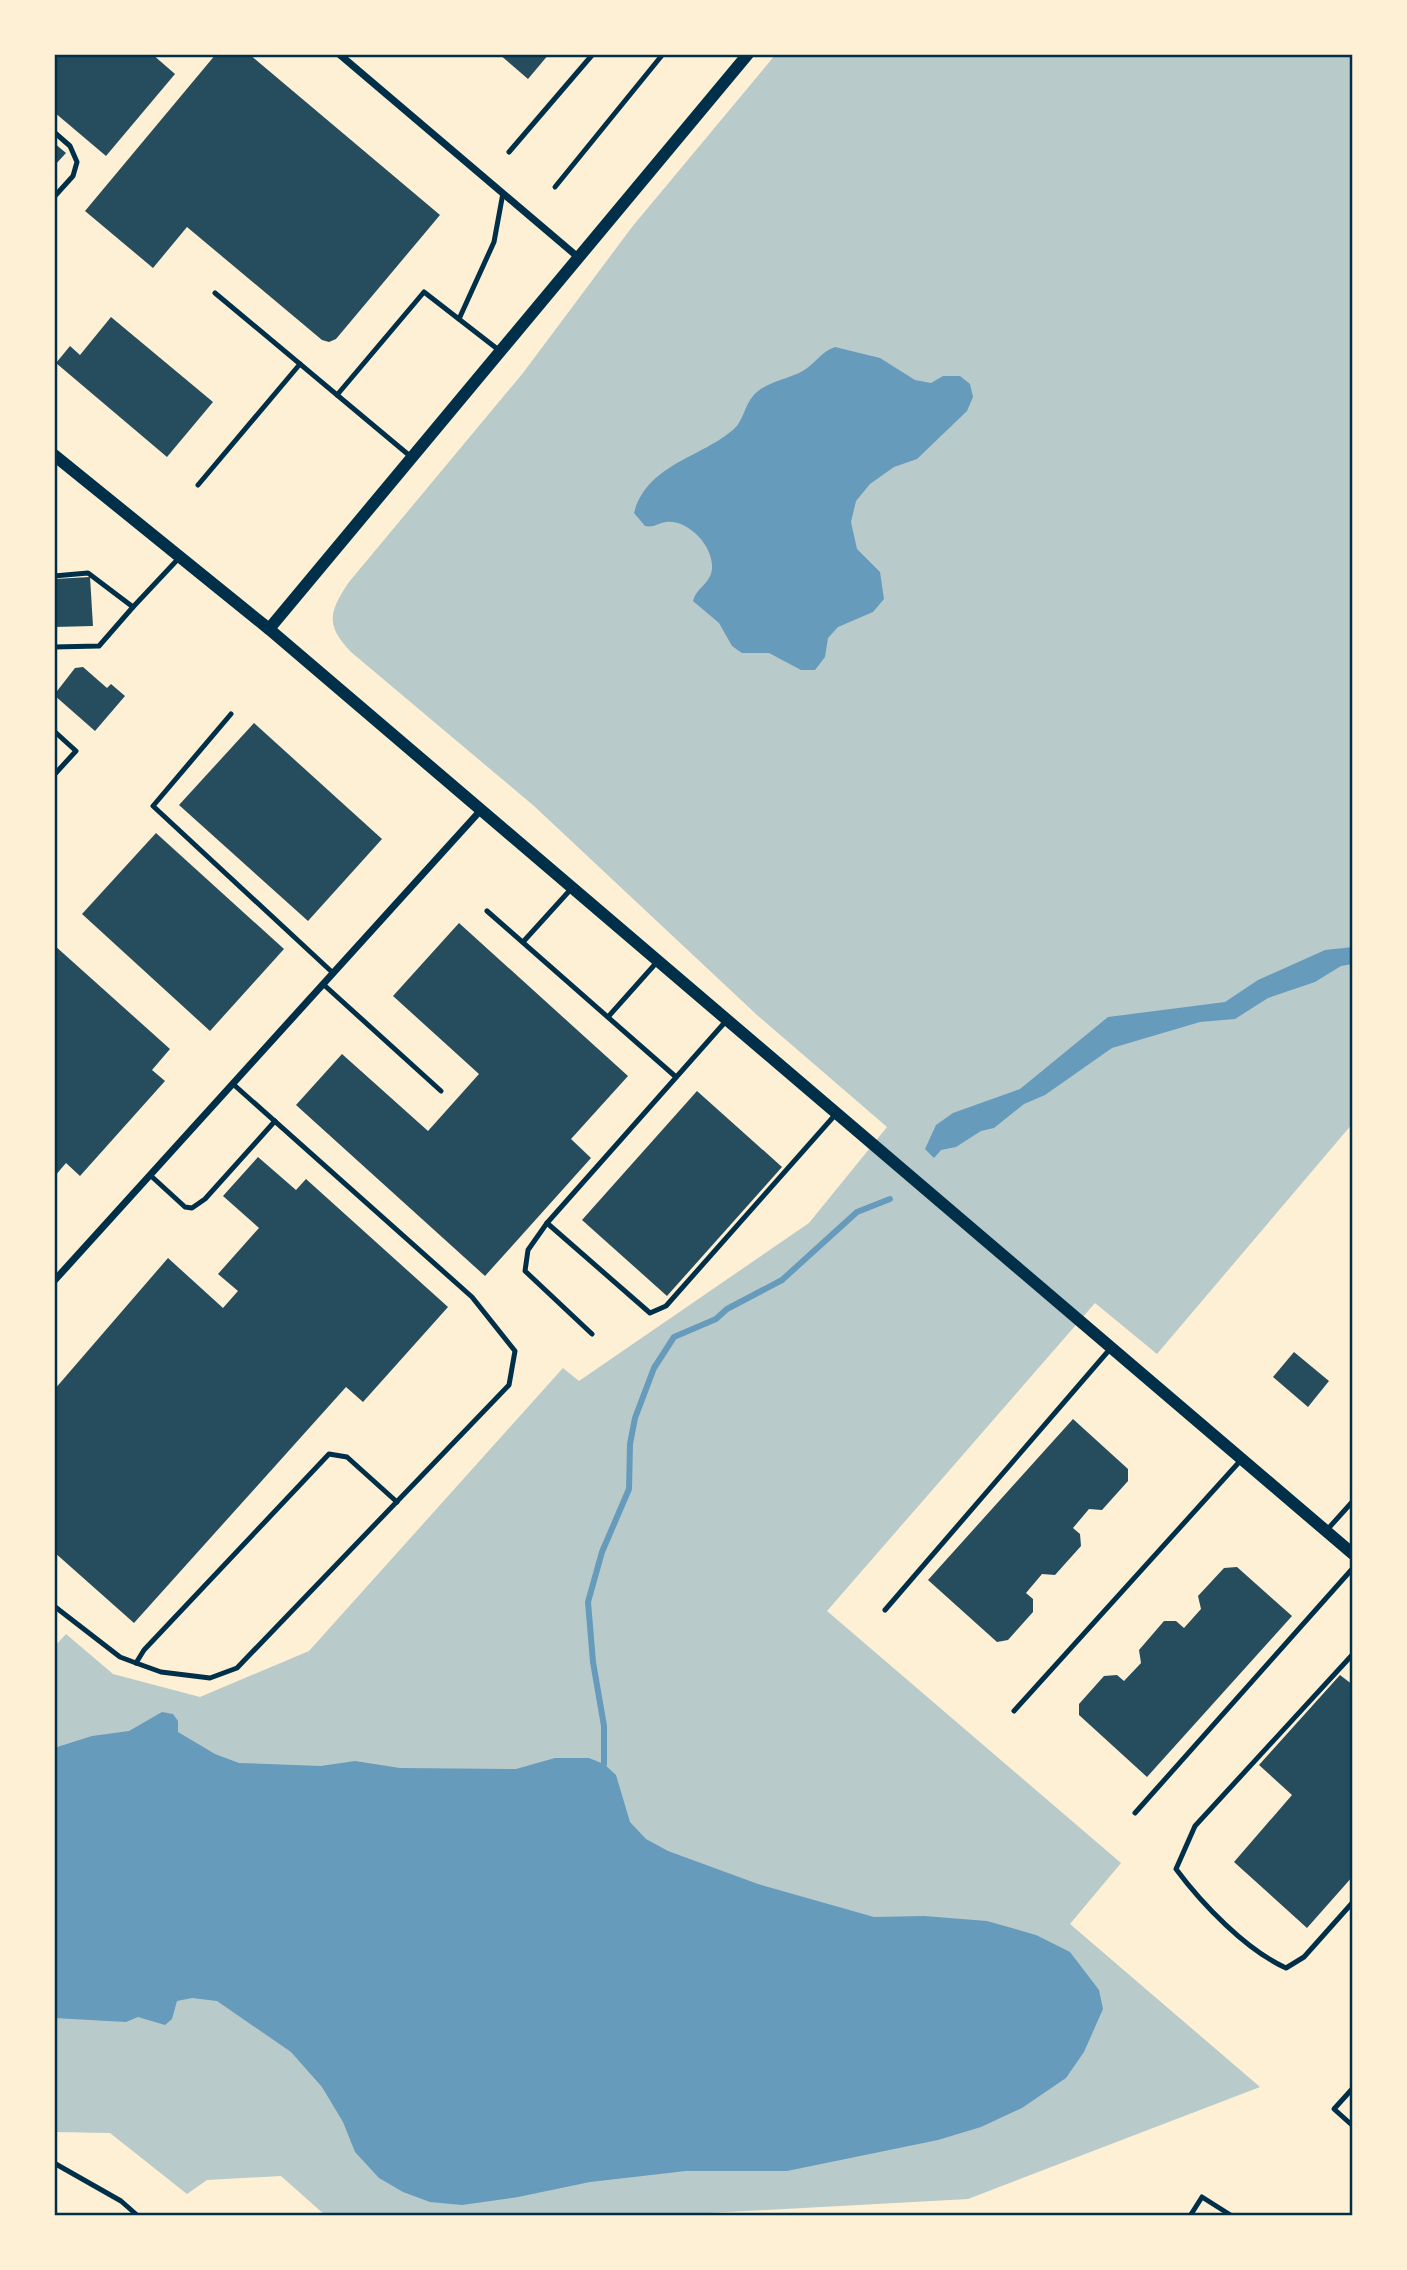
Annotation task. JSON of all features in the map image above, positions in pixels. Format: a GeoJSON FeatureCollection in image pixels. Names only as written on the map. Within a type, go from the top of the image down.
{"type":"FeatureCollection","features":[{"type":"Feature","properties":{"kind":"street"},"geometry":{"type":"LineString","coordinates":[[339,54],[579,258]]}},
{"type":"Feature","properties":{"kind":"street"},"geometry":{"type":"LineString","coordinates":[[269,629],[502,353],[748,54]]}},
{"type":"Feature","properties":{"kind":"street"},"geometry":{"type":"LineString","coordinates":[[54,455],[269,629],[1353,1554]]}},
{"type":"Feature","properties":{"kind":"street"},"geometry":{"type":"LineString","coordinates":[[54,1280],[480,811]]}},
{"type":"Feature","properties":{"kind":"lane"},"geometry":{"type":"LineString","coordinates":[[509,152],[593,54]]}},
{"type":"Feature","properties":{"kind":"lane"},"geometry":{"type":"LineString","coordinates":[[555,187],[663,54]]}},
{"type":"Feature","properties":{"kind":"lane"},"geometry":{"type":"LineString","coordinates":[[54,132],[70,146],[77,162],[73,176],[54,197]]}},
{"type":"Feature","properties":{"kind":"lane"},"geometry":{"type":"LineString","coordinates":[[459,319],[494,242],[503,193]]}},
{"type":"Feature","properties":{"kind":"lane"},"geometry":{"type":"LineString","coordinates":[[337,395],[424,292],[502,353]]}},
{"type":"Feature","properties":{"kind":"lane"},"geometry":{"type":"LineString","coordinates":[[215,293],[413,458]]}},
{"type":"Feature","properties":{"kind":"lane"},"geometry":{"type":"LineString","coordinates":[[198,485],[300,364]]}},
{"type":"Feature","properties":{"kind":"lane"},"geometry":{"type":"LineString","coordinates":[[54,647],[99,646],[181,557]]}},
{"type":"Feature","properties":{"kind":"lane"},"geometry":{"type":"LineString","coordinates":[[54,576],[88,573],[133,607]]}},
{"type":"Feature","properties":{"kind":"lane"},"geometry":{"type":"LineString","coordinates":[[231,714],[153,806],[333,973]]}},
{"type":"Feature","properties":{"kind":"lane"},"geometry":{"type":"LineString","coordinates":[[54,731],[76,751],[54,775]]}},
{"type":"Feature","properties":{"kind":"lane"},"geometry":{"type":"LineString","coordinates":[[523,942],[571,889]]}},
{"type":"Feature","properties":{"kind":"lane"},"geometry":{"type":"LineString","coordinates":[[487,911],[676,1077]]}},
{"type":"Feature","properties":{"kind":"lane"},"geometry":{"type":"LineString","coordinates":[[608,1017],[657,962]]}},
{"type":"Feature","properties":{"kind":"lane"},"geometry":{"type":"LineString","coordinates":[[323,984],[441,1091]]}},
{"type":"Feature","properties":{"kind":"lane"},"geometry":{"type":"LineString","coordinates":[[592,1334],[525,1271],[528,1251],[547,1223],[726,1021]]}},
{"type":"Feature","properties":{"kind":"lane"},"geometry":{"type":"LineString","coordinates":[[54,1606],[120,1657],[161,1672],[211,1678],[237,1668],[509,1385],[514,1351],[472,1297],[233,1084]]}},
{"type":"Feature","properties":{"kind":"lane"},"geometry":{"type":"LineString","coordinates":[[547,1223],[650,1313],[666,1306],[836,1113]]}},
{"type":"Feature","properties":{"kind":"lane"},"geometry":{"type":"LineString","coordinates":[[150,1175],[186,1207],[192,1209],[205,1199],[275,1121]]}},
{"type":"Feature","properties":{"kind":"lane"},"geometry":{"type":"LineString","coordinates":[[885,1610],[1110,1349]]}},
{"type":"Feature","properties":{"kind":"lane"},"geometry":{"type":"LineString","coordinates":[[136,1663],[144,1650],[329,1454],[347,1457],[397,1502]]}},
{"type":"Feature","properties":{"kind":"lane"},"geometry":{"type":"LineString","coordinates":[[1014,1711],[1241,1460]]}},
{"type":"Feature","properties":{"kind":"lane"},"geometry":{"type":"LineString","coordinates":[[1326,1531],[1353,1501]]}},
{"type":"Feature","properties":{"kind":"lane"},"geometry":{"type":"LineString","coordinates":[[1135,1813],[1353,1568]]}},
{"type":"Feature","properties":{"kind":"lane"},"geometry":{"type":"LineString","coordinates":[[1353,1654],[1195,1826],[1176,1868],[1195,1895],[1268,1960],[1286,1968],[1304,1958],[1353,1902]]}},
{"type":"Feature","properties":{"kind":"lane"},"geometry":{"type":"LineString","coordinates":[[1353,2088],[1334,2109],[1353,2126]]}},
{"type":"Feature","properties":{"kind":"lane"},"geometry":{"type":"LineString","coordinates":[[54,2163],[121,2201],[138,2216]]}},
{"type":"Feature","properties":{"kind":"lane"},"geometry":{"type":"LineString","coordinates":[[1190,2216],[1202,2197],[1232,2216]]}},
{"type":"Feature","properties":{"kind":"shaded area"},"geometry":{"type":"Polygon","coordinates":[[[776,54],[1353,54],[1353,1123],[1157,1354],[1095,1303],[827,1611],[1121,1863],[1070,1924],[1260,2087],[968,2199],[655,2216],[326,2216],[281,2176],[207,2180],[187,2194],[110,2133],[54,2132],[54,1647],[66,1634],[113,1674],[200,1697],[309,1651],[563,1368],[579,1381],[809,1223],[887,1127],[757,1015],[534,806],[351,652],[337,634],[333,618],[337,602],[349,582],[523,373],[632,227],[776,54]]]}},
{"type":"Feature","properties":{"kind":"water"},"geometry":{"type":"Polygon","coordinates":[[[835,347],[880,358],[915,380],[931,383],[943,376],[960,376],[970,384],[973,397],[967,411],[917,459],[894,467],[870,484],[856,501],[851,522],[857,549],[880,572],[884,599],[873,612],[838,627],[828,638],[825,657],[815,670],[801,670],[769,653],[742,653],[732,646],[719,623],[693,601],[709,578],[712,565],[700,538],[693,531],[675,522],[645,526],[634,513],[650,483],[734,429],[758,391],[801,372],[835,347]]]}},
{"type":"Feature","properties":{"kind":"water"},"geometry":{"type":"Polygon","coordinates":[[[1353,947],[1353,964],[1341,966],[1315,982],[1268,998],[1235,1019],[1200,1022],[1112,1048],[1045,1095],[1024,1104],[994,1128],[981,1131],[956,1147],[941,1150],[934,1158],[925,1149],[936,1125],[953,1113],[1020,1089],[1108,1017],[1225,1002],[1258,980],[1325,950],[1353,947]]]}},
{"type":"Feature","properties":{"kind":"water"},"geometry":{"type":"Polygon","coordinates":[[[162,1712],[173,1714],[178,1721],[178,1732],[215,1754],[239,1763],[321,1766],[355,1761],[400,1768],[516,1769],[555,1758],[589,1758],[604,1764],[616,1775],[630,1822],[646,1839],[668,1851],[758,1884],[874,1917],[924,1916],[987,1921],[1036,1935],[1070,1952],[1099,1990],[1103,2009],[1084,2052],[1066,2078],[1022,2108],[981,2127],[938,2140],[787,2171],[686,2171],[590,2182],[462,2205],[430,2202],[403,2192],[379,2178],[355,2152],[343,2122],[322,2087],[291,2052],[217,2001],[192,1998],[177,2001],[172,2019],[165,2025],[138,2017],[126,2022],[54,2018],[54,1748],[92,1736],[129,1731],[162,1712]]]}},
{"type":"Feature","properties":{"kind":"building"},"geometry":{"type":"Polygon","coordinates":[[[54,54],[152,54],[175,74],[106,156],[54,112],[54,54]]]}},
{"type":"Feature","properties":{"kind":"building"},"geometry":{"type":"Polygon","coordinates":[[[216,54],[249,54],[440,215],[336,339],[329,342],[322,340],[187,227],[153,268],[85,211],[216,54]]]}},
{"type":"Feature","properties":{"kind":"building"},"geometry":{"type":"Polygon","coordinates":[[[499,54],[549,54],[528,79],[499,54]]]}},
{"type":"Feature","properties":{"kind":"building"},"geometry":{"type":"Polygon","coordinates":[[[54,143],[66,153],[54,166],[54,143]]]}},
{"type":"Feature","properties":{"kind":"building"},"geometry":{"type":"Polygon","coordinates":[[[111,317],[213,402],[167,457],[56,363],[70,346],[80,355],[111,317]]]}},
{"type":"Feature","properties":{"kind":"building"},"geometry":{"type":"Polygon","coordinates":[[[90,577],[93,626],[54,627],[54,579],[90,577]]]}},
{"type":"Feature","properties":{"kind":"building"},"geometry":{"type":"Polygon","coordinates":[[[83,667],[107,688],[111,684],[125,696],[95,731],[54,695],[75,668],[83,667]]]}},
{"type":"Feature","properties":{"kind":"building"},"geometry":{"type":"Polygon","coordinates":[[[254,723],[382,839],[308,921],[179,805],[254,723]]]}},
{"type":"Feature","properties":{"kind":"building"},"geometry":{"type":"Polygon","coordinates":[[[156,833],[284,949],[210,1031],[82,914],[156,833]]]}},
{"type":"Feature","properties":{"kind":"building"},"geometry":{"type":"Polygon","coordinates":[[[459,923],[628,1076],[571,1139],[591,1158],[485,1276],[296,1105],[342,1054],[428,1131],[479,1074],[393,996],[459,923]]]}},
{"type":"Feature","properties":{"kind":"building"},"geometry":{"type":"Polygon","coordinates":[[[54,945],[170,1049],[152,1070],[165,1081],[80,1176],[66,1163],[54,1177],[54,945]]]}},
{"type":"Feature","properties":{"kind":"building"},"geometry":{"type":"Polygon","coordinates":[[[697,1091],[782,1167],[667,1296],[582,1220],[697,1091]]]}},
{"type":"Feature","properties":{"kind":"building"},"geometry":{"type":"Polygon","coordinates":[[[258,1157],[296,1190],[306,1179],[448,1307],[363,1402],[346,1387],[134,1623],[54,1552],[54,1390],[168,1258],[223,1308],[238,1291],[218,1274],[259,1228],[223,1196],[258,1157]]]}},
{"type":"Feature","properties":{"kind":"building"},"geometry":{"type":"Polygon","coordinates":[[[1294,1352],[1329,1381],[1308,1407],[1273,1377],[1294,1352]]]}},
{"type":"Feature","properties":{"kind":"building"},"geometry":{"type":"Polygon","coordinates":[[[1073,1419],[1128,1469],[1128,1481],[1102,1510],[1089,1509],[1073,1528],[1080,1534],[1081,1546],[1055,1575],[1042,1574],[1026,1593],[1033,1599],[1033,1612],[1008,1640],[997,1642],[928,1580],[1073,1419]]]}},
{"type":"Feature","properties":{"kind":"building"},"geometry":{"type":"Polygon","coordinates":[[[1237,1567],[1292,1616],[1147,1777],[1079,1715],[1079,1704],[1104,1676],[1117,1675],[1124,1681],[1141,1663],[1139,1650],[1164,1621],[1176,1621],[1184,1628],[1201,1609],[1198,1596],[1224,1568],[1237,1567]]]}},
{"type":"Feature","properties":{"kind":"building"},"geometry":{"type":"Polygon","coordinates":[[[1340,1675],[1353,1685],[1353,1876],[1307,1928],[1234,1862],[1292,1795],[1259,1765],[1340,1675]]]}},
{"type":"Feature","properties":{"kind":"waterway"},"geometry":{"type":"LineString","coordinates":[[604,1764],[604,1726],[593,1662],[588,1602],[602,1552],[629,1489],[630,1444],[635,1418],[654,1368],[674,1337],[716,1319],[727,1309],[782,1280],[857,1212],[890,1199]]}}]}
